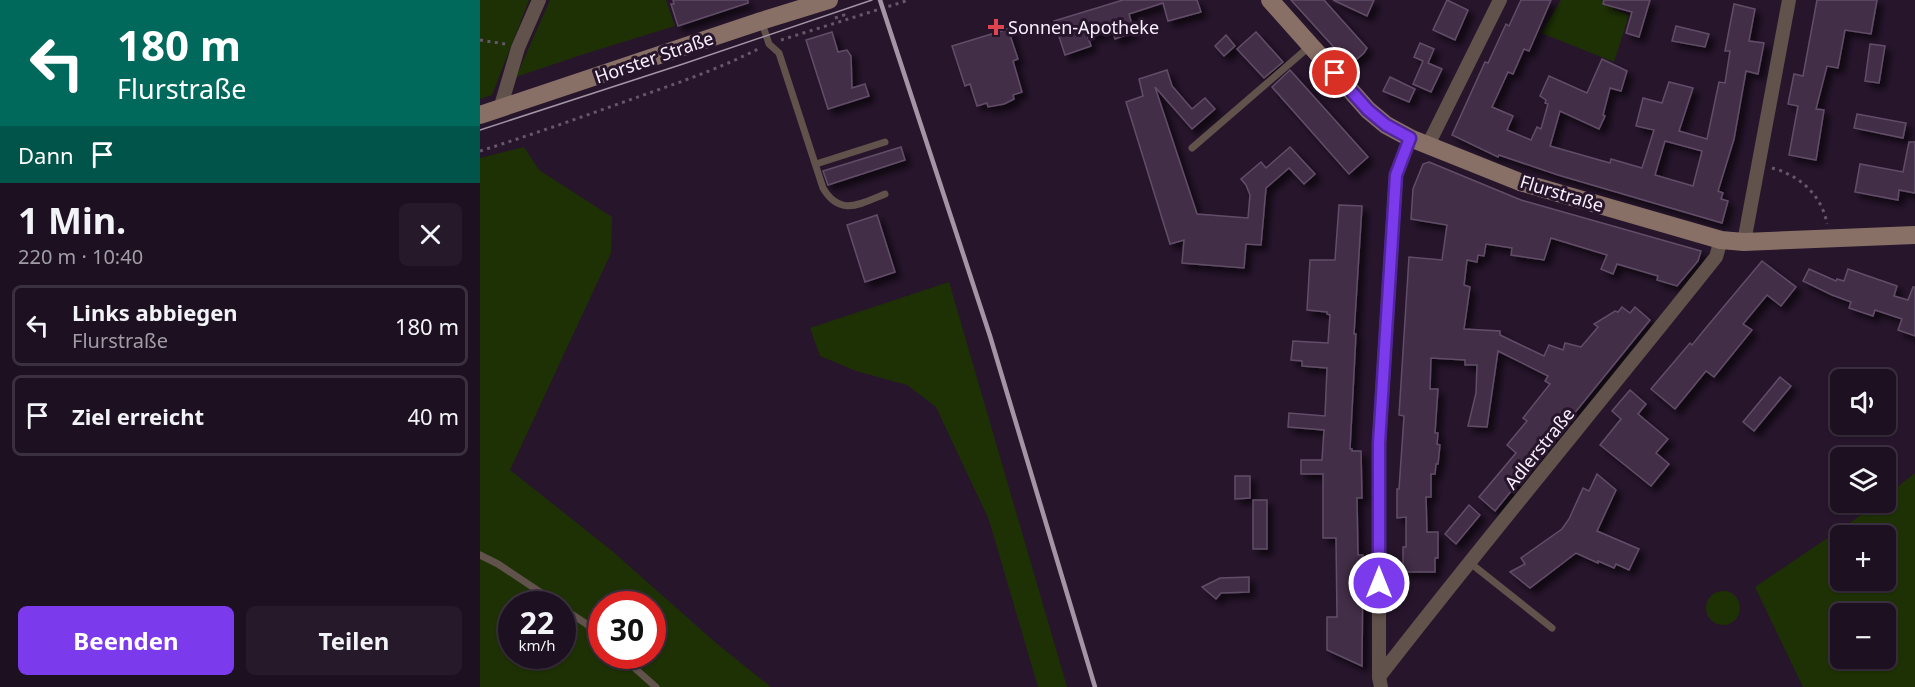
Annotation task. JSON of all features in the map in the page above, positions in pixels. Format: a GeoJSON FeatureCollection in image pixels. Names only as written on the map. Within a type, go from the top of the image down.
{"type":"FeatureCollection","features":[{"type":"Feature","properties":{"kind":"street"},"geometry":{"type":"LineString","coordinates":[[500,109],[518,48],[539,0]]}},
{"type":"Feature","properties":{"kind":"street","name":"Horster Straße"},"geometry":{"type":"LineString","coordinates":[[480,115],[761,21],[783,7],[830,0]]}},
{"type":"Feature","properties":{"kind":"street","name":"Flurstraße"},"geometry":{"type":"LineString","coordinates":[[1269,0],[1368,110],[1386,125],[1410,138],[1520,182],[1722,240],[1744,242],[1915,236]]}},
{"type":"Feature","properties":{"kind":"street"},"geometry":{"type":"LineString","coordinates":[[1428,145],[1500,0]]}},
{"type":"Feature","properties":{"kind":"street"},"geometry":{"type":"LineString","coordinates":[[1744,242],[1789,0]]}},
{"type":"Feature","properties":{"kind":"street"},"geometry":{"type":"LineString","coordinates":[[1380,682],[1379,443],[1396,175],[1410,138]]}},
{"type":"Feature","properties":{"kind":"street","name":"Adlerstraße"},"geometry":{"type":"LineString","coordinates":[[1380,682],[1469,562],[1716,257],[1722,240]]}},
{"type":"Feature","properties":{"kind":"lane"},"geometry":{"type":"LineString","coordinates":[[761,21],[780,53],[829,198],[840,206],[861,203],[885,194]]}},
{"type":"Feature","properties":{"kind":"lane"},"geometry":{"type":"LineString","coordinates":[[1192,148],[1310,46]]}},
{"type":"Feature","properties":{"kind":"lane"},"geometry":{"type":"LineString","coordinates":[[816,164],[885,142]]}},
{"type":"Feature","properties":{"kind":"lane"},"geometry":{"type":"LineString","coordinates":[[480,555],[538,591]]}},
{"type":"Feature","properties":{"kind":"lane"},"geometry":{"type":"LineString","coordinates":[[1469,562],[1552,628]]}},
{"type":"Feature","properties":{"kind":"lane"},"geometry":{"type":"LineString","coordinates":[[636,669],[656,687]]}},
{"type":"Feature","properties":{"kind":"path"},"geometry":{"type":"LineString","coordinates":[[480,151],[526,137],[688,79],[773,43],[909,0]]}},
{"type":"Feature","properties":{"kind":"path"},"geometry":{"type":"LineString","coordinates":[[480,40],[518,48]]}},
{"type":"Feature","properties":{"kind":"path"},"geometry":{"type":"LineString","coordinates":[[1758,165],[1784,173],[1802,183],[1815,194],[1825,214],[1827,238]]}},
{"type":"Feature","properties":{"kind":"green space"},"geometry":{"type":"Polygon","coordinates":[[[480,0],[529,0],[492,95],[480,99],[480,0]]]}},
{"type":"Feature","properties":{"kind":"green space"},"geometry":{"type":"Polygon","coordinates":[[[550,0],[666,0],[675,26],[516,77],[550,0]]]}},
{"type":"Feature","properties":{"kind":"green space"},"geometry":{"type":"Polygon","coordinates":[[[1561,0],[1616,0],[1614,9],[1629,15],[1614,62],[1541,33],[1561,0]]]}},
{"type":"Feature","properties":{"kind":"green space"},"geometry":{"type":"Polygon","coordinates":[[[524,147],[539,170],[612,217],[611,253],[510,470],[611,550],[657,591],[588,591],[588,669],[666,669],[666,599],[771,687],[480,687],[480,158],[524,147]]]}},
{"type":"Feature","properties":{"kind":"green space"},"geometry":{"type":"Polygon","coordinates":[[[949,282],[1067,687],[1038,687],[989,520],[936,407],[907,385],[856,371],[820,356],[810,328],[949,282]]]}},
{"type":"Feature","properties":{"kind":"green space"},"geometry":{"type":"Polygon","coordinates":[[[1915,473],[1915,687],[1803,687],[1755,587],[1830,536],[1830,591],[1896,591],[1896,525],[1847,525],[1863,513],[1896,513],[1896,488],[1915,473]]]}},
{"type":"Feature","properties":{"kind":"green space"},"geometry":{"type":"Polygon","coordinates":[[[1723,591],[1735,596],[1740,608],[1735,620],[1723,625],[1711,620],[1706,608],[1711,596],[1723,591]]]}},
{"type":"Feature","properties":{"kind":"building"},"geometry":{"type":"Polygon","coordinates":[[[673,0],[748,0],[748,3],[678,26],[671,4],[674,4],[673,0]]]}},
{"type":"Feature","properties":{"kind":"building"},"geometry":{"type":"Polygon","coordinates":[[[1123,0],[1197,0],[1201,12],[1168,21],[1163,3],[1129,14],[1134,32],[1115,39],[1112,30],[1088,37],[1091,46],[1065,55],[1054,21],[1123,0]]]}},
{"type":"Feature","properties":{"kind":"building"},"geometry":{"type":"Polygon","coordinates":[[[1291,0],[1324,0],[1367,48],[1364,53],[1350,65],[1291,0]]]}},
{"type":"Feature","properties":{"kind":"building"},"geometry":{"type":"Polygon","coordinates":[[[1333,0],[1374,0],[1367,16],[1333,0]]]}},
{"type":"Feature","properties":{"kind":"building"},"geometry":{"type":"Polygon","coordinates":[[[1447,0],[1468,10],[1455,40],[1433,30],[1447,0]]]}},
{"type":"Feature","properties":{"kind":"building"},"geometry":{"type":"Polygon","coordinates":[[[1521,0],[1551,0],[1529,51],[1524,49],[1513,74],[1508,72],[1492,107],[1513,116],[1507,130],[1531,140],[1537,127],[1541,129],[1548,104],[1540,96],[1549,76],[1587,93],[1602,59],[1627,71],[1621,91],[1610,88],[1603,115],[1605,116],[1599,129],[1560,111],[1550,146],[1610,163],[1611,159],[1642,168],[1654,130],[1636,126],[1643,98],[1662,103],[1669,82],[1693,88],[1679,131],[1707,139],[1719,82],[1725,83],[1730,51],[1725,51],[1734,4],[1755,9],[1749,41],[1764,43],[1758,74],[1746,71],[1734,139],[1718,191],[1723,193],[1721,199],[1728,201],[1722,223],[1558,175],[1499,155],[1498,157],[1452,135],[1485,62],[1488,63],[1506,24],[1509,26],[1521,0]],[[1665,141],[1655,175],[1693,186],[1702,151],[1665,141]]]}},
{"type":"Feature","properties":{"kind":"building"},"geometry":{"type":"Polygon","coordinates":[[[1604,0],[1650,0],[1639,37],[1626,33],[1632,12],[1603,4],[1604,0]]]}},
{"type":"Feature","properties":{"kind":"building"},"geometry":{"type":"Polygon","coordinates":[[[1817,0],[1877,0],[1871,34],[1845,30],[1838,68],[1827,66],[1816,109],[1824,110],[1816,160],[1789,155],[1798,106],[1788,104],[1794,74],[1803,76],[1817,0]]]}},
{"type":"Feature","properties":{"kind":"building"},"geometry":{"type":"Polygon","coordinates":[[[1676,26],[1709,34],[1705,47],[1672,41],[1676,26]]]}},
{"type":"Feature","properties":{"kind":"building"},"geometry":{"type":"Polygon","coordinates":[[[1008,29],[1018,59],[1013,61],[1022,92],[1013,95],[1014,99],[1004,104],[988,107],[987,103],[977,106],[970,84],[965,86],[952,46],[1008,29]]]}},
{"type":"Feature","properties":{"kind":"building"},"geometry":{"type":"Polygon","coordinates":[[[832,32],[838,52],[847,50],[851,56],[852,88],[865,84],[869,96],[828,109],[806,40],[832,32]]]}},
{"type":"Feature","properties":{"kind":"building"},"geometry":{"type":"Polygon","coordinates":[[[1256,32],[1283,62],[1264,78],[1237,49],[1256,32]]]}},
{"type":"Feature","properties":{"kind":"building"},"geometry":{"type":"Polygon","coordinates":[[[1226,35],[1235,46],[1224,56],[1215,46],[1226,35]]]}},
{"type":"Feature","properties":{"kind":"building"},"geometry":{"type":"Polygon","coordinates":[[[1420,43],[1434,49],[1428,63],[1442,69],[1431,92],[1413,84],[1423,61],[1414,57],[1420,43]]]}},
{"type":"Feature","properties":{"kind":"building"},"geometry":{"type":"Polygon","coordinates":[[[1870,44],[1885,46],[1879,83],[1865,81],[1870,44]]]}},
{"type":"Feature","properties":{"kind":"building"},"geometry":{"type":"Polygon","coordinates":[[[1167,70],[1172,86],[1192,109],[1205,98],[1215,109],[1192,129],[1155,87],[1197,214],[1248,218],[1250,195],[1241,179],[1261,162],[1266,168],[1290,147],[1315,174],[1304,184],[1289,168],[1266,188],[1261,245],[1246,244],[1244,268],[1182,263],[1184,240],[1170,244],[1126,102],[1143,96],[1139,79],[1167,70]]]}},
{"type":"Feature","properties":{"kind":"building"},"geometry":{"type":"Polygon","coordinates":[[[1290,70],[1368,157],[1349,174],[1272,87],[1290,70]]]}},
{"type":"Feature","properties":{"kind":"building"},"geometry":{"type":"Polygon","coordinates":[[[1390,77],[1415,89],[1409,102],[1383,91],[1390,77]]]}},
{"type":"Feature","properties":{"kind":"building"},"geometry":{"type":"Polygon","coordinates":[[[1857,114],[1906,123],[1903,138],[1854,128],[1857,114]]]}},
{"type":"Feature","properties":{"kind":"building"},"geometry":{"type":"Polygon","coordinates":[[[1909,142],[1915,142],[1915,193],[1899,190],[1898,200],[1855,192],[1860,164],[1903,172],[1909,142]]]}},
{"type":"Feature","properties":{"kind":"building"},"geometry":{"type":"Polygon","coordinates":[[[901,147],[905,160],[828,185],[823,171],[901,147]]]}},
{"type":"Feature","properties":{"kind":"building"},"geometry":{"type":"Polygon","coordinates":[[[1429,162],[1521,200],[1701,251],[1698,261],[1677,286],[1657,280],[1658,276],[1617,264],[1613,274],[1601,269],[1607,255],[1551,238],[1544,260],[1511,255],[1512,248],[1486,244],[1484,256],[1478,255],[1477,262],[1467,260],[1464,285],[1470,287],[1464,329],[1500,331],[1500,335],[1544,356],[1549,345],[1563,350],[1565,343],[1581,347],[1598,327],[1594,324],[1615,311],[1618,312],[1622,307],[1630,313],[1635,307],[1650,320],[1495,511],[1479,497],[1516,453],[1507,445],[1527,421],[1523,418],[1550,384],[1545,381],[1548,376],[1498,351],[1487,427],[1468,426],[1476,393],[1477,365],[1465,365],[1465,360],[1431,358],[1430,389],[1438,389],[1435,433],[1438,433],[1437,444],[1440,445],[1435,474],[1431,474],[1431,497],[1426,497],[1427,532],[1438,532],[1438,558],[1435,558],[1435,572],[1403,572],[1406,517],[1397,518],[1397,489],[1399,489],[1404,416],[1399,415],[1409,257],[1442,260],[1447,225],[1411,219],[1413,189],[1423,164],[1429,162]]]}},
{"type":"Feature","properties":{"kind":"building"},"geometry":{"type":"Polygon","coordinates":[[[1339,205],[1362,206],[1350,449],[1361,451],[1362,498],[1357,498],[1358,555],[1363,555],[1362,666],[1327,650],[1327,617],[1337,617],[1336,538],[1323,538],[1323,474],[1301,474],[1301,460],[1322,460],[1324,430],[1288,427],[1289,413],[1325,416],[1327,368],[1302,366],[1302,361],[1291,360],[1293,341],[1328,343],[1330,315],[1327,312],[1307,310],[1310,260],[1335,260],[1339,205]]]}},
{"type":"Feature","properties":{"kind":"building"},"geometry":{"type":"Polygon","coordinates":[[[877,215],[895,272],[865,282],[847,225],[877,215]]]}},
{"type":"Feature","properties":{"kind":"building"},"geometry":{"type":"Polygon","coordinates":[[[1762,261],[1796,287],[1781,306],[1767,295],[1743,324],[1752,330],[1714,377],[1706,371],[1675,409],[1651,389],[1690,343],[1692,345],[1762,261]]]}},
{"type":"Feature","properties":{"kind":"building"},"geometry":{"type":"Polygon","coordinates":[[[1809,269],[1836,281],[1837,279],[1844,281],[1848,269],[1897,286],[1894,296],[1908,300],[1915,287],[1915,336],[1898,330],[1902,319],[1875,310],[1873,316],[1849,308],[1851,302],[1803,281],[1809,269]]]}},
{"type":"Feature","properties":{"kind":"building"},"geometry":{"type":"Polygon","coordinates":[[[1780,377],[1791,386],[1754,431],[1743,422],[1780,377]]]}},
{"type":"Feature","properties":{"kind":"building"},"geometry":{"type":"Polygon","coordinates":[[[1630,390],[1646,404],[1638,414],[1668,439],[1656,453],[1669,464],[1651,486],[1600,445],[1621,419],[1612,411],[1630,390]]]}},
{"type":"Feature","properties":{"kind":"building"},"geometry":{"type":"Polygon","coordinates":[[[1597,474],[1616,490],[1597,531],[1639,549],[1629,570],[1616,564],[1614,568],[1598,561],[1598,563],[1576,553],[1530,588],[1510,572],[1525,564],[1521,558],[1562,529],[1583,488],[1589,491],[1597,474]]]}},
{"type":"Feature","properties":{"kind":"building"},"geometry":{"type":"Polygon","coordinates":[[[1235,476],[1250,476],[1250,498],[1235,499],[1235,476]]]}},
{"type":"Feature","properties":{"kind":"building"},"geometry":{"type":"Polygon","coordinates":[[[1253,500],[1267,500],[1267,549],[1253,549],[1253,500]]]}},
{"type":"Feature","properties":{"kind":"building"},"geometry":{"type":"Polygon","coordinates":[[[1469,505],[1480,515],[1456,544],[1445,534],[1469,505]]]}},
{"type":"Feature","properties":{"kind":"building"},"geometry":{"type":"Polygon","coordinates":[[[1249,577],[1249,592],[1221,593],[1216,599],[1202,587],[1220,578],[1249,577]]]}},
{"type":"Feature","properties":{"kind":"tram line"},"geometry":{"type":"LineString","coordinates":[[480,130],[872,0]]}},
{"type":"Feature","properties":{"kind":"railway"},"geometry":{"type":"LineString","coordinates":[[880,0],[990,336],[1095,687]]}},
{"type":"Feature","properties":{"kind":"place","name":"Sonnen-Apotheke"},"geometry":{"type":"Point","coordinates":[996,27]}},
{"type":"Feature","properties":{"kind":"route"},"geometry":{"type":"LineString","coordinates":[[1335,73],[1368,110],[1386,125],[1410,138],[1396,175],[1379,443],[1379,583]]}}]}
